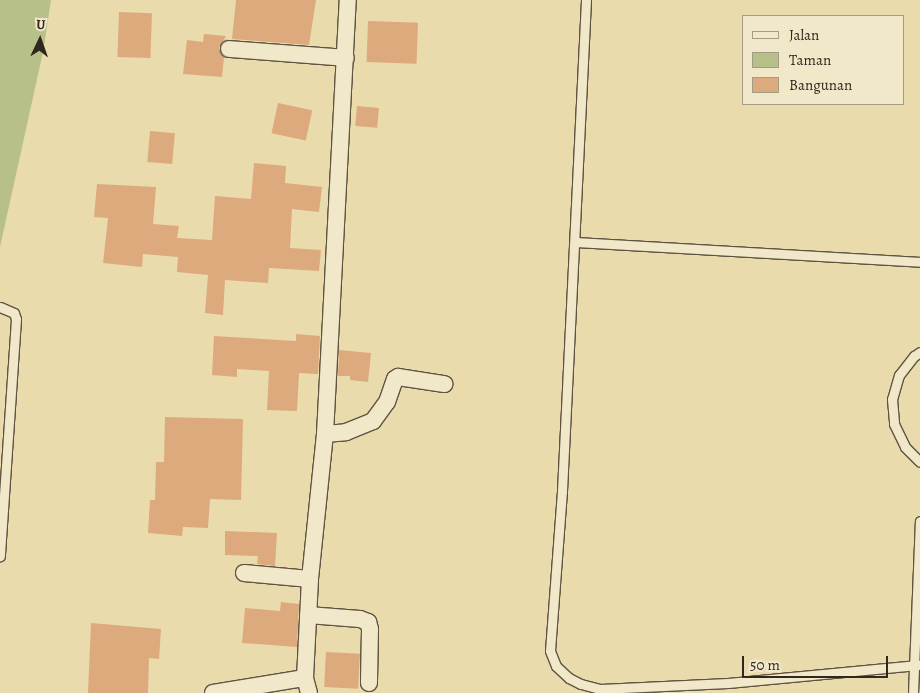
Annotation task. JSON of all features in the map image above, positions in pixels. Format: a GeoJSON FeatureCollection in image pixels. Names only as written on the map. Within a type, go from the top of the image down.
{"type":"FeatureCollection","features":[{"type":"Feature","properties":{"kind":"street"},"geometry":{"type":"LineString","coordinates":[[213,693],[307,686],[310,579],[325,434],[348,0]]}},
{"type":"Feature","properties":{"kind":"street"},"geometry":{"type":"LineString","coordinates":[[229,49],[346,58]]}},
{"type":"Feature","properties":{"kind":"street"},"geometry":{"type":"LineString","coordinates":[[325,434],[346,432],[373,421],[387,402],[395,379],[398,377],[444,384]]}},
{"type":"Feature","properties":{"kind":"street"},"geometry":{"type":"LineString","coordinates":[[244,573],[310,579]]}},
{"type":"Feature","properties":{"kind":"street"},"geometry":{"type":"LineString","coordinates":[[308,615],[360,619],[368,622],[370,629],[369,683]]}},
{"type":"Feature","properties":{"kind":"lane"},"geometry":{"type":"LineString","coordinates":[[586,0],[576,242],[562,491],[550,651],[556,666],[569,678],[581,684],[600,688],[728,683],[917,665]]}},
{"type":"Feature","properties":{"kind":"lane"},"geometry":{"type":"LineString","coordinates":[[576,242],[920,262]]}},
{"type":"Feature","properties":{"kind":"lane"},"geometry":{"type":"LineString","coordinates":[[0,307],[14,313],[16,319],[0,556]]}},
{"type":"Feature","properties":{"kind":"lane"},"geometry":{"type":"LineString","coordinates":[[920,352],[914,356],[899,375],[892,399],[894,424],[905,447],[920,462]]}},
{"type":"Feature","properties":{"kind":"lane"},"geometry":{"type":"LineString","coordinates":[[913,693],[917,665],[920,521]]}},
{"type":"Feature","properties":{"kind":"green space"},"geometry":{"type":"Polygon","coordinates":[[[0,0],[51,0],[43,52],[0,247],[0,0]]]}},
{"type":"Feature","properties":{"kind":"building"},"geometry":{"type":"Polygon","coordinates":[[[236,0],[316,0],[309,45],[232,39],[236,0]]]}},
{"type":"Feature","properties":{"kind":"building"},"geometry":{"type":"Polygon","coordinates":[[[119,12],[152,13],[150,58],[117,57],[119,12]]]}},
{"type":"Feature","properties":{"kind":"building"},"geometry":{"type":"Polygon","coordinates":[[[368,21],[418,23],[417,64],[367,62],[368,21]]]}},
{"type":"Feature","properties":{"kind":"building"},"geometry":{"type":"Polygon","coordinates":[[[204,34],[226,36],[219,48],[224,57],[222,77],[183,74],[187,40],[203,42],[204,34]]]}},
{"type":"Feature","properties":{"kind":"building"},"geometry":{"type":"Polygon","coordinates":[[[278,103],[312,110],[306,141],[272,133],[278,103]]]}},
{"type":"Feature","properties":{"kind":"building"},"geometry":{"type":"Polygon","coordinates":[[[357,106],[379,108],[377,128],[355,126],[357,106]]]}},
{"type":"Feature","properties":{"kind":"building"},"geometry":{"type":"Polygon","coordinates":[[[150,131],[175,133],[172,164],[147,162],[150,131]]]}},
{"type":"Feature","properties":{"kind":"building"},"geometry":{"type":"Polygon","coordinates":[[[254,163],[286,166],[285,183],[322,187],[319,212],[292,209],[290,248],[321,250],[319,271],[269,268],[268,283],[225,280],[223,315],[205,313],[208,275],[177,272],[178,257],[143,254],[142,267],[103,263],[108,218],[94,217],[97,184],[156,187],[153,224],[179,226],[177,238],[212,240],[215,196],[251,199],[254,163]]]}},
{"type":"Feature","properties":{"kind":"building"},"geometry":{"type":"Polygon","coordinates":[[[296,334],[320,336],[318,374],[299,373],[297,411],[267,410],[269,371],[237,369],[237,377],[212,375],[214,336],[296,341],[296,334]]]}},
{"type":"Feature","properties":{"kind":"building"},"geometry":{"type":"Polygon","coordinates":[[[339,350],[371,353],[368,382],[350,380],[350,376],[338,376],[339,350]]]}},
{"type":"Feature","properties":{"kind":"building"},"geometry":{"type":"Polygon","coordinates":[[[165,417],[243,419],[241,500],[210,499],[208,528],[183,527],[182,536],[148,533],[150,500],[155,500],[156,462],[164,462],[165,417]]]}},
{"type":"Feature","properties":{"kind":"building"},"geometry":{"type":"Polygon","coordinates":[[[225,531],[277,533],[275,566],[257,564],[258,556],[225,555],[225,531]]]}},
{"type":"Feature","properties":{"kind":"building"},"geometry":{"type":"Polygon","coordinates":[[[281,602],[299,604],[297,647],[242,643],[245,608],[280,611],[281,602]]]}},
{"type":"Feature","properties":{"kind":"building"},"geometry":{"type":"Polygon","coordinates":[[[91,623],[161,629],[159,659],[149,658],[148,693],[88,693],[91,623]]]}},
{"type":"Feature","properties":{"kind":"building"},"geometry":{"type":"Polygon","coordinates":[[[326,652],[360,654],[358,689],[324,687],[326,652]]]}}]}
